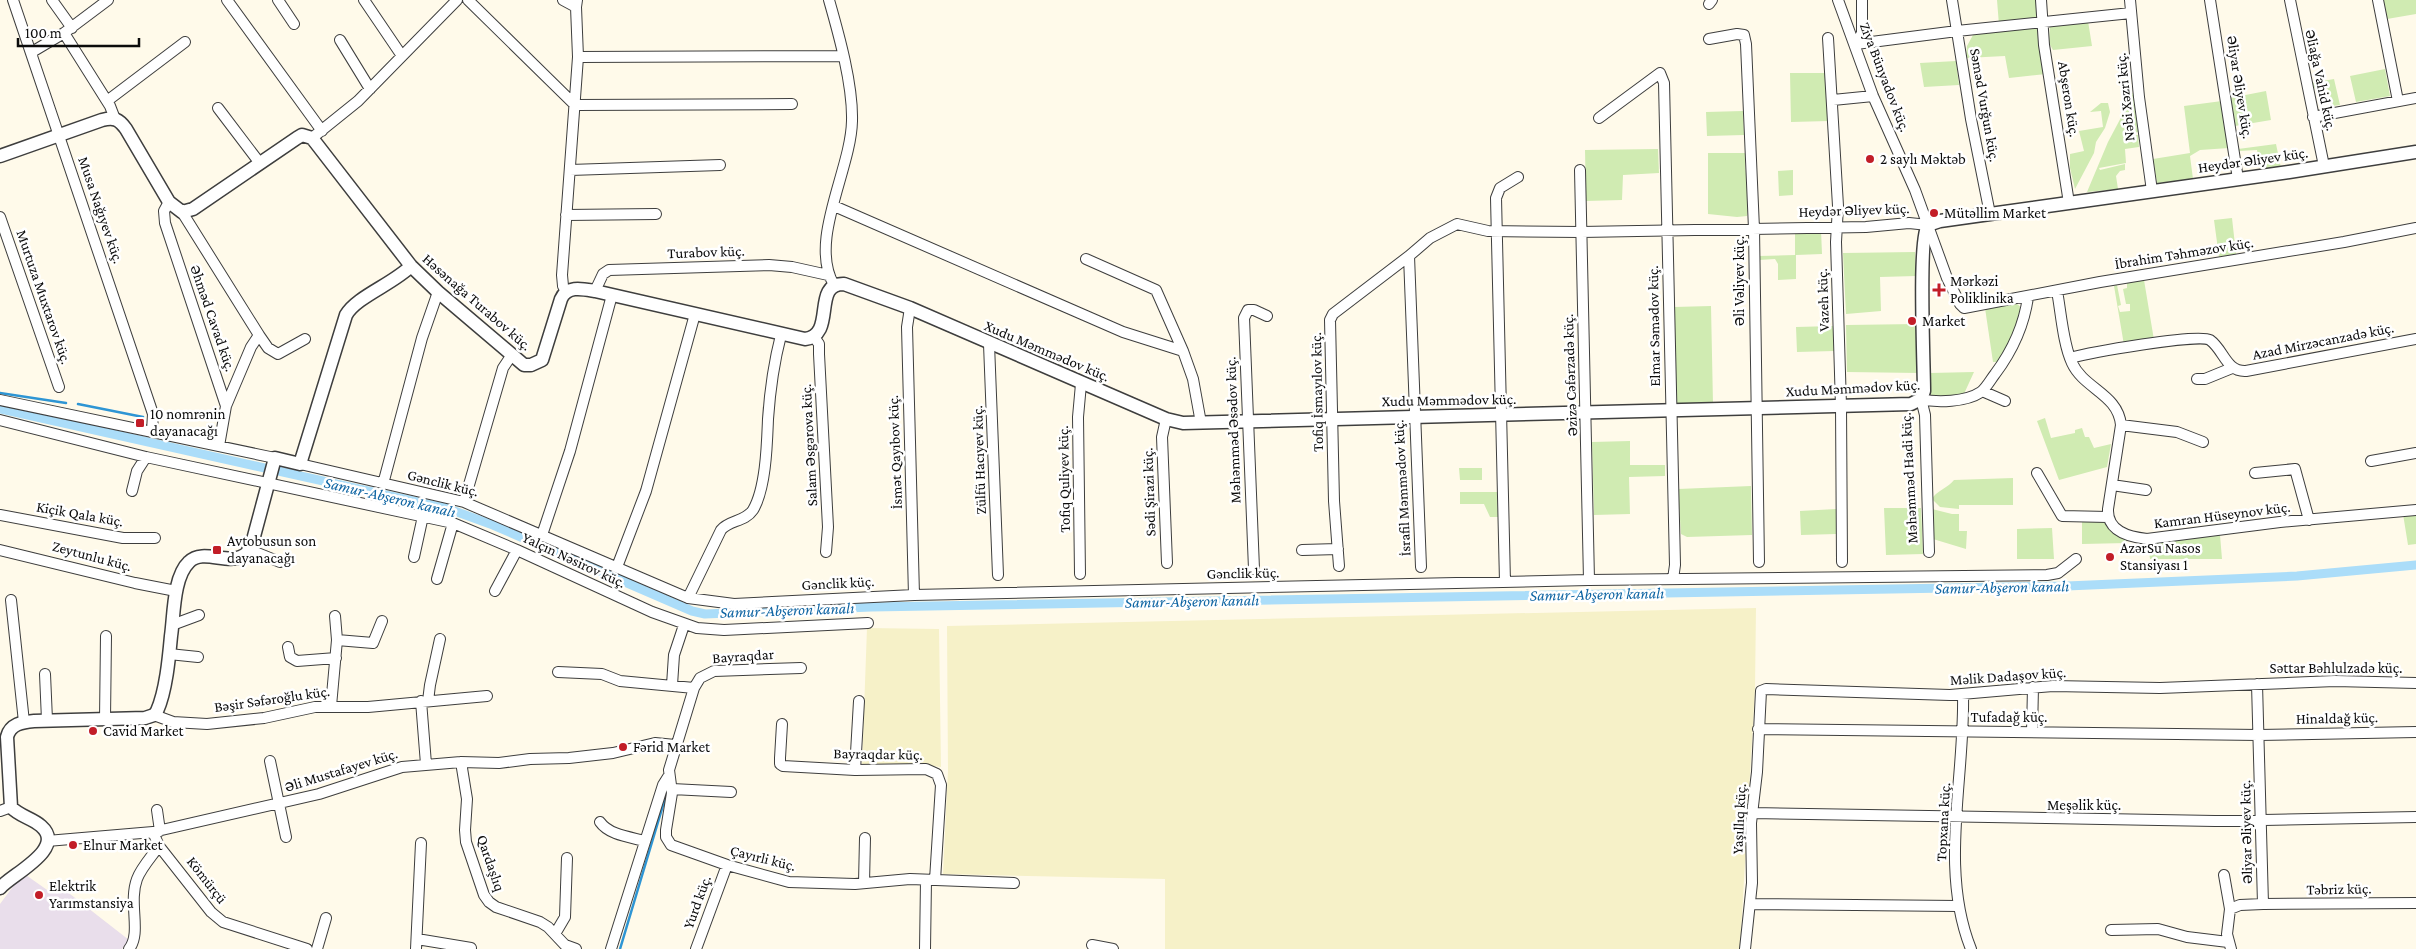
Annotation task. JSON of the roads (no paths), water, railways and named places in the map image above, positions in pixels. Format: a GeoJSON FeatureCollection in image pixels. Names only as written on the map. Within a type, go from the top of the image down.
{"type":"FeatureCollection","features":[{"type":"Feature","properties":{"kind":"street","name":"Musa Nağıyev küç."},"geometry":{"type":"LineString","coordinates":[[13,0],[153,414],[152,431]]}},
{"type":"Feature","properties":{"kind":"street"},"geometry":{"type":"LineString","coordinates":[[52,0],[115,119]]}},
{"type":"Feature","properties":{"kind":"street"},"geometry":{"type":"LineString","coordinates":[[32,52],[42,48],[108,0]]}},
{"type":"Feature","properties":{"kind":"street"},"geometry":{"type":"LineString","coordinates":[[227,0],[317,134]]}},
{"type":"Feature","properties":{"kind":"street"},"geometry":{"type":"LineString","coordinates":[[278,0],[294,24]]}},
{"type":"Feature","properties":{"kind":"street"},"geometry":{"type":"LineString","coordinates":[[364,0],[402,56]]}},
{"type":"Feature","properties":{"kind":"street"},"geometry":{"type":"LineString","coordinates":[[182,212],[193,209],[259,162],[302,135],[317,134],[370,89],[457,0]]}},
{"type":"Feature","properties":{"kind":"street"},"geometry":{"type":"LineString","coordinates":[[468,0],[575,105],[792,104]]}},
{"type":"Feature","properties":{"kind":"street"},"geometry":{"type":"LineString","coordinates":[[563,0],[577,4],[578,57],[562,282],[566,292],[577,288],[595,291],[798,339],[814,337],[821,327],[831,280],[826,240],[852,131],[851,103],[830,0]]}},
{"type":"Feature","properties":{"kind":"street","name":"Ziya Bünyadov küç."},"geometry":{"type":"LineString","coordinates":[[1838,0],[1856,44],[1873,96],[1928,225],[1947,278],[1960,304]]}},
{"type":"Feature","properties":{"kind":"street"},"geometry":{"type":"LineString","coordinates":[[1856,44],[1862,33],[1862,0]]}},
{"type":"Feature","properties":{"kind":"street","name":"Səməd Vurğun küç."},"geometry":{"type":"LineString","coordinates":[[1952,0],[1971,119],[1990,214]]}},
{"type":"Feature","properties":{"kind":"street","name":"Abşeron küç."},"geometry":{"type":"LineString","coordinates":[[2041,0],[2069,203]]}},
{"type":"Feature","properties":{"kind":"street","name":"Nəbi Xəzri küç."},"geometry":{"type":"LineString","coordinates":[[2130,0],[2139,97],[2152,190]]}},
{"type":"Feature","properties":{"kind":"street","name":"Əliyar Əliyev küç."},"geometry":{"type":"LineString","coordinates":[[2210,0],[2238,179]]}},
{"type":"Feature","properties":{"kind":"street","name":"Əliağa Vahid küç."},"geometry":{"type":"LineString","coordinates":[[2290,0],[2324,166]]}},
{"type":"Feature","properties":{"kind":"street"},"geometry":{"type":"LineString","coordinates":[[2378,0],[2398,101]]}},
{"type":"Feature","properties":{"kind":"street"},"geometry":{"type":"LineString","coordinates":[[1856,44],[1957,31],[2131,13]]}},
{"type":"Feature","properties":{"kind":"street","name":"Əli Vəliyev küç."},"geometry":{"type":"LineString","coordinates":[[1709,39],[1737,34],[1744,35],[1746,44],[1754,229],[1755,408],[1759,562]]}},
{"type":"Feature","properties":{"kind":"street","name":"Vazeh küç."},"geometry":{"type":"LineString","coordinates":[[1828,38],[1838,206],[1842,562]]}},
{"type":"Feature","properties":{"kind":"street"},"geometry":{"type":"LineString","coordinates":[[340,40],[370,89]]}},
{"type":"Feature","properties":{"kind":"street"},"geometry":{"type":"LineString","coordinates":[[107,101],[186,42]]}},
{"type":"Feature","properties":{"kind":"street"},"geometry":{"type":"LineString","coordinates":[[578,57],[842,56]]}},
{"type":"Feature","properties":{"kind":"street","name":"Elmar Səmədov küç."},"geometry":{"type":"LineString","coordinates":[[1599,118],[1660,72],[1664,83],[1675,565],[1673,580]]}},
{"type":"Feature","properties":{"kind":"street"},"geometry":{"type":"LineString","coordinates":[[1833,100],[1873,96]]}},
{"type":"Feature","properties":{"kind":"street"},"geometry":{"type":"LineString","coordinates":[[2313,117],[2416,98]]}},
{"type":"Feature","properties":{"kind":"street"},"geometry":{"type":"LineString","coordinates":[[218,108],[259,162]]}},
{"type":"Feature","properties":{"kind":"street"},"geometry":{"type":"LineString","coordinates":[[0,156],[102,120],[115,119],[120,121],[169,202],[182,212],[268,348],[278,354],[305,339]]}},
{"type":"Feature","properties":{"kind":"street","name":"Həsənağa Turabov küç."},"geometry":{"type":"LineString","coordinates":[[317,134],[411,266],[511,356],[524,364],[532,366],[542,360],[561,299],[566,292]]}},
{"type":"Feature","properties":{"kind":"street","name":"Heydər Əliyev küç."},"geometry":{"type":"LineString","coordinates":[[1408,256],[1430,238],[1457,224],[1465,224],[1482,230],[1497,231],[1581,232],[1837,227],[1909,223],[1928,225],[1990,214],[2416,152]]}},
{"type":"Feature","properties":{"kind":"street"},"geometry":{"type":"LineString","coordinates":[[570,170],[720,165]]}},
{"type":"Feature","properties":{"kind":"street","name":"Əzizə Cəfərzadə küç."},"geometry":{"type":"LineString","coordinates":[[1580,170],[1589,580]]}},
{"type":"Feature","properties":{"kind":"street"},"geometry":{"type":"LineString","coordinates":[[1505,582],[1497,192],[1518,177]]}},
{"type":"Feature","properties":{"kind":"street","name":"Əhməd Cavad küç."},"geometry":{"type":"LineString","coordinates":[[169,202],[164,211],[165,223],[226,406],[219,446]]}},
{"type":"Feature","properties":{"kind":"street"},"geometry":{"type":"LineString","coordinates":[[834,206],[1123,332],[1183,351]]}},
{"type":"Feature","properties":{"kind":"street"},"geometry":{"type":"LineString","coordinates":[[566,215],[656,214]]}},
{"type":"Feature","properties":{"kind":"street","name":"Murtuza Muxtarov küç."},"geometry":{"type":"LineString","coordinates":[[0,217],[59,387]]}},
{"type":"Feature","properties":{"kind":"street","name":"Məhəmməd Hadi küç."},"geometry":{"type":"LineString","coordinates":[[1928,225],[1924,231],[1924,391],[1920,399],[1925,415],[1929,552]]}},
{"type":"Feature","properties":{"kind":"street","name":"İbrahim Təhməzov küç."},"geometry":{"type":"LineString","coordinates":[[1960,304],[1964,308],[1969,308],[2416,228]]}},
{"type":"Feature","properties":{"kind":"street","name":"İsrafil Məmmədov küç."},"geometry":{"type":"LineString","coordinates":[[1408,256],[1421,567]]}},
{"type":"Feature","properties":{"kind":"street","name":"Tofiq İsmayılov küç."},"geometry":{"type":"LineString","coordinates":[[1339,566],[1332,418],[1330,320],[1333,314],[1408,256]]}},
{"type":"Feature","properties":{"kind":"street"},"geometry":{"type":"LineString","coordinates":[[1086,259],[1156,290],[1183,351],[1193,379],[1201,423]]}},
{"type":"Feature","properties":{"kind":"street","name":"Turabov küç."},"geometry":{"type":"LineString","coordinates":[[595,291],[603,274],[609,270],[768,265],[792,267],[831,280]]}},
{"type":"Feature","properties":{"kind":"street"},"geometry":{"type":"LineString","coordinates":[[0,400],[219,446],[274,462],[300,464],[346,315],[359,301],[395,280],[411,266]]}},
{"type":"Feature","properties":{"kind":"street","name":"Xudu Məmmədov küç."},"geometry":{"type":"LineString","coordinates":[[831,280],[850,285],[910,308],[1082,384],[1177,422],[1586,414],[1911,404],[1920,399],[1929,401],[1965,398],[1982,391]]}},
{"type":"Feature","properties":{"kind":"street"},"geometry":{"type":"LineString","coordinates":[[2037,473],[2062,516],[2108,518],[2121,425],[2120,416],[2114,404],[2082,376],[2070,358],[2057,291]]}},
{"type":"Feature","properties":{"kind":"street"},"geometry":{"type":"LineString","coordinates":[[383,484],[422,338],[438,292]]}},
{"type":"Feature","properties":{"kind":"street"},"geometry":{"type":"LineString","coordinates":[[542,535],[570,450],[612,295]]}},
{"type":"Feature","properties":{"kind":"street"},"geometry":{"type":"LineString","coordinates":[[2005,401],[1982,391],[2011,352],[2023,325],[2028,296]]}},
{"type":"Feature","properties":{"kind":"street","name":"İsmət Qayıbov küç."},"geometry":{"type":"LineString","coordinates":[[910,308],[907,327],[914,595]]}},
{"type":"Feature","properties":{"kind":"street","name":"Məhəmməd Əsədov küç."},"geometry":{"type":"LineString","coordinates":[[1254,570],[1244,318],[1248,310],[1254,310],[1267,316]]}},
{"type":"Feature","properties":{"kind":"street"},"geometry":{"type":"LineString","coordinates":[[617,567],[646,491],[695,314]]}},
{"type":"Feature","properties":{"kind":"street"},"geometry":{"type":"LineString","coordinates":[[688,598],[721,530],[724,526],[744,518],[754,508],[764,467],[774,361],[781,334]]}},
{"type":"Feature","properties":{"kind":"street"},"geometry":{"type":"LineString","coordinates":[[226,406],[251,347],[259,335]]}},
{"type":"Feature","properties":{"kind":"street","name":"Salam Əsgərova küç."},"geometry":{"type":"LineString","coordinates":[[814,337],[819,344],[820,354],[828,527],[826,552]]}},
{"type":"Feature","properties":{"kind":"street","name":"Azad Mirzəcanzadə küç."},"geometry":{"type":"LineString","coordinates":[[2070,358],[2174,340],[2200,338],[2210,340],[2232,368],[2246,371],[2416,339]]}},
{"type":"Feature","properties":{"kind":"street","name":"Zülfü Hacıyev küç."},"geometry":{"type":"LineString","coordinates":[[989,344],[998,574]]}},
{"type":"Feature","properties":{"kind":"street"},"geometry":{"type":"LineString","coordinates":[[464,502],[503,368],[511,356]]}},
{"type":"Feature","properties":{"kind":"street"},"geometry":{"type":"LineString","coordinates":[[2197,379],[2205,379],[2232,368]]}},
{"type":"Feature","properties":{"kind":"street","name":"Tofiq Quliyev küç."},"geometry":{"type":"LineString","coordinates":[[1080,574],[1078,417],[1082,384]]}},
{"type":"Feature","properties":{"kind":"street","name":"Sədi Şirazi küç."},"geometry":{"type":"LineString","coordinates":[[1166,419],[1162,437],[1167,563]]}},
{"type":"Feature","properties":{"kind":"street"},"geometry":{"type":"LineString","coordinates":[[0,420],[146,458],[270,481]]}},
{"type":"Feature","properties":{"kind":"street"},"geometry":{"type":"LineString","coordinates":[[2121,425],[2177,432],[2203,442]]}},
{"type":"Feature","properties":{"kind":"street"},"geometry":{"type":"LineString","coordinates":[[2371,460],[2416,453]]}},
{"type":"Feature","properties":{"kind":"street"},"geometry":{"type":"LineString","coordinates":[[132,491],[137,471],[146,458]]}},
{"type":"Feature","properties":{"kind":"street"},"geometry":{"type":"LineString","coordinates":[[154,715],[159,707],[169,654],[176,591],[186,564],[191,560],[206,557],[237,558],[244,556],[250,550],[274,462]]}},
{"type":"Feature","properties":{"kind":"street","name":"Gənclik küç."},"geometry":{"type":"LineString","coordinates":[[300,464],[464,502],[688,598],[734,604],[914,595],[1401,584],[2047,575],[2058,573],[2076,558]]}},
{"type":"Feature","properties":{"kind":"street"},"geometry":{"type":"LineString","coordinates":[[2255,473],[2296,469],[2309,520]]}},
{"type":"Feature","properties":{"kind":"street","name":"Yalçın Nəsirov küç."},"geometry":{"type":"LineString","coordinates":[[270,481],[453,523],[684,625],[724,630],[868,623]]}},
{"type":"Feature","properties":{"kind":"street"},"geometry":{"type":"LineString","coordinates":[[2112,485],[2146,490]]}},
{"type":"Feature","properties":{"kind":"street","name":"Kamran Hüseynov küç."},"geometry":{"type":"LineString","coordinates":[[2108,518],[2111,526],[2122,533],[2147,539],[2309,520],[2416,510]]}},
{"type":"Feature","properties":{"kind":"street","name":"Kiçik Qala küç."},"geometry":{"type":"LineString","coordinates":[[0,515],[124,538],[154,538]]}},
{"type":"Feature","properties":{"kind":"street"},"geometry":{"type":"LineString","coordinates":[[414,557],[423,516]]}},
{"type":"Feature","properties":{"kind":"street"},"geometry":{"type":"LineString","coordinates":[[437,579],[453,523]]}},
{"type":"Feature","properties":{"kind":"street"},"geometry":{"type":"LineString","coordinates":[[1302,550],[1338,549]]}},
{"type":"Feature","properties":{"kind":"street","name":"Zeytunlu küç."},"geometry":{"type":"LineString","coordinates":[[0,550],[134,583],[176,591]]}},
{"type":"Feature","properties":{"kind":"street"},"geometry":{"type":"LineString","coordinates":[[250,550],[280,562]]}},
{"type":"Feature","properties":{"kind":"street"},"geometry":{"type":"LineString","coordinates":[[495,591],[517,550]]}},
{"type":"Feature","properties":{"kind":"street"},"geometry":{"type":"LineString","coordinates":[[11,600],[24,722]]}},
{"type":"Feature","properties":{"kind":"street"},"geometry":{"type":"LineString","coordinates":[[172,625],[199,615]]}},
{"type":"Feature","properties":{"kind":"street"},"geometry":{"type":"LineString","coordinates":[[331,706],[337,640],[335,616]]}},
{"type":"Feature","properties":{"kind":"street"},"geometry":{"type":"LineString","coordinates":[[337,640],[373,643],[382,621]]}},
{"type":"Feature","properties":{"kind":"street"},"geometry":{"type":"LineString","coordinates":[[672,685],[674,655],[684,625]]}},
{"type":"Feature","properties":{"kind":"street"},"geometry":{"type":"LineString","coordinates":[[105,719],[106,636]]}},
{"type":"Feature","properties":{"kind":"street"},"geometry":{"type":"LineString","coordinates":[[426,764],[424,701],[430,685],[440,639]]}},
{"type":"Feature","properties":{"kind":"street"},"geometry":{"type":"LineString","coordinates":[[288,647],[290,657],[297,661],[336,658]]}},
{"type":"Feature","properties":{"kind":"street"},"geometry":{"type":"LineString","coordinates":[[169,654],[198,657]]}},
{"type":"Feature","properties":{"kind":"street","name":"Bayraqdar"},"geometry":{"type":"LineString","coordinates":[[675,745],[694,688],[700,678],[714,671],[801,668]]}},
{"type":"Feature","properties":{"kind":"street"},"geometry":{"type":"LineString","coordinates":[[558,672],[602,674],[620,681],[694,688]]}},
{"type":"Feature","properties":{"kind":"street"},"geometry":{"type":"LineString","coordinates":[[45,674],[47,720]]}},
{"type":"Feature","properties":{"kind":"street","name":"Səttar Bəhlulzadə küç."},"geometry":{"type":"LineString","coordinates":[[2257,684],[2335,681],[2416,683]]}},
{"type":"Feature","properties":{"kind":"street","name":"Əliyar Əliyev küç."},"geometry":{"type":"LineString","coordinates":[[2230,909],[2240,905],[2262,904],[2262,821],[2257,684]]}},
{"type":"Feature","properties":{"kind":"street","name":"Məlik Dadaşov küç."},"geometry":{"type":"LineString","coordinates":[[1761,691],[1766,689],[1963,695],[2033,687],[2160,688],[2257,684]]}},
{"type":"Feature","properties":{"kind":"street"},"geometry":{"type":"LineString","coordinates":[[2032,732],[2033,687]]}},
{"type":"Feature","properties":{"kind":"street","name":"Yaşıllıq küç."},"geometry":{"type":"LineString","coordinates":[[1744,949],[1750,904],[1752,813],[1757,772],[1761,691]]}},
{"type":"Feature","properties":{"kind":"street","name":"Topxana küç."},"geometry":{"type":"LineString","coordinates":[[1963,695],[1964,732],[1955,857],[1958,906],[1971,949]]}},
{"type":"Feature","properties":{"kind":"street","name":"Bəşir Səfəroğlu küç."},"geometry":{"type":"LineString","coordinates":[[47,841],[46,832],[42,827],[6,809],[4,731],[24,722],[145,718],[154,715],[173,722],[207,724],[264,718],[315,707],[368,707],[424,701],[451,701],[487,696]]}},
{"type":"Feature","properties":{"kind":"street"},"geometry":{"type":"LineString","coordinates":[[855,770],[859,702]]}},
{"type":"Feature","properties":{"kind":"street","name":"Bayraqdar küç."},"geometry":{"type":"LineString","coordinates":[[782,724],[780,758],[783,766],[855,770],[916,768],[926,769],[937,774],[941,785],[930,880],[925,949]]}},
{"type":"Feature","properties":{"kind":"street","name":"Tufadağ küç."},"geometry":{"type":"LineString","coordinates":[[1758,729],[2259,735]]}},
{"type":"Feature","properties":{"kind":"street","name":"Hinaldağ küç."},"geometry":{"type":"LineString","coordinates":[[2259,735],[2416,732]]}},
{"type":"Feature","properties":{"kind":"street","name":"Əli Mustafayev küç."},"geometry":{"type":"LineString","coordinates":[[47,841],[157,832],[278,804],[348,785],[391,769],[426,764],[461,762],[499,763],[530,758],[569,758],[618,752],[655,743],[675,745]]}},
{"type":"Feature","properties":{"kind":"street"},"geometry":{"type":"LineString","coordinates":[[611,949],[663,785],[668,777],[675,745]]}},
{"type":"Feature","properties":{"kind":"street"},"geometry":{"type":"LineString","coordinates":[[270,761],[286,837]]}},
{"type":"Feature","properties":{"kind":"street","name":"Qardaşlıq"},"geometry":{"type":"LineString","coordinates":[[461,762],[467,798],[466,842],[488,902],[540,922],[565,944],[576,949]]}},
{"type":"Feature","properties":{"kind":"street","name":"Çayırli küç."},"geometry":{"type":"LineString","coordinates":[[668,777],[672,789],[666,830],[668,842],[671,845],[727,865],[789,882],[864,883],[890,879],[1014,882]]}},
{"type":"Feature","properties":{"kind":"street"},"geometry":{"type":"LineString","coordinates":[[672,789],[731,792]]}},
{"type":"Feature","properties":{"kind":"street","name":"Kömürçü"},"geometry":{"type":"LineString","coordinates":[[158,810],[157,832],[159,846],[217,918],[278,944],[307,949]]}},
{"type":"Feature","properties":{"kind":"street","name":"Meşəlik küç."},"geometry":{"type":"LineString","coordinates":[[1752,813],[1957,818],[2262,821],[2416,817]]}},
{"type":"Feature","properties":{"kind":"street"},"geometry":{"type":"LineString","coordinates":[[600,822],[610,832],[645,842]]}},
{"type":"Feature","properties":{"kind":"street"},"geometry":{"type":"LineString","coordinates":[[864,883],[865,838]]}},
{"type":"Feature","properties":{"kind":"street"},"geometry":{"type":"LineString","coordinates":[[0,888],[40,856],[47,841]]}},
{"type":"Feature","properties":{"kind":"street"},"geometry":{"type":"LineString","coordinates":[[421,843],[416,944],[471,948]]}},
{"type":"Feature","properties":{"kind":"street"},"geometry":{"type":"LineString","coordinates":[[129,949],[136,937],[132,904],[136,880],[159,846]]}},
{"type":"Feature","properties":{"kind":"street"},"geometry":{"type":"LineString","coordinates":[[555,934],[565,917],[567,858]]}},
{"type":"Feature","properties":{"kind":"street","name":"Yurd küç."},"geometry":{"type":"LineString","coordinates":[[696,949],[727,865]]}},
{"type":"Feature","properties":{"kind":"street"},"geometry":{"type":"LineString","coordinates":[[2111,930],[2158,929],[2230,946],[2230,909],[2224,875]]}},
{"type":"Feature","properties":{"kind":"street","name":"Təbriz küç."},"geometry":{"type":"LineString","coordinates":[[2262,904],[2416,903]]}},
{"type":"Feature","properties":{"kind":"street"},"geometry":{"type":"LineString","coordinates":[[1750,904],[1958,906]]}},
{"type":"Feature","properties":{"kind":"street"},"geometry":{"type":"LineString","coordinates":[[317,949],[326,918]]}},
{"type":"Feature","properties":{"kind":"street"},"geometry":{"type":"LineString","coordinates":[[1092,945],[1113,949]]}},
{"type":"Feature","properties":{"kind":"waterway"},"geometry":{"type":"LineString","coordinates":[[0,393],[66,403]]}},
{"type":"Feature","properties":{"kind":"waterway"},"geometry":{"type":"LineString","coordinates":[[78,404],[143,417]]}},
{"type":"Feature","properties":{"kind":"waterway","name":"Samur-Abşeron kanalı"},"geometry":{"type":"LineString","coordinates":[[0,409],[449,509],[493,525],[692,611],[705,614],[871,607],[2067,586],[2297,576],[2416,565]]}},
{"type":"Feature","properties":{"kind":"waterway"},"geometry":{"type":"LineString","coordinates":[[620,949],[667,792]]}},
{"type":"Feature","properties":{"kind":"place","name":"2 saylı Məktəb"},"geometry":{"type":"Point","coordinates":[1870,159]}},
{"type":"Feature","properties":{"kind":"place","name":"Mütəllim Market"},"geometry":{"type":"Point","coordinates":[1934,213]}},
{"type":"Feature","properties":{"kind":"place","name":"Mərkəzi Poliklinika"},"geometry":{"type":"Point","coordinates":[1939,290]}},
{"type":"Feature","properties":{"kind":"place","name":"Market"},"geometry":{"type":"Point","coordinates":[1912,321]}},
{"type":"Feature","properties":{"kind":"place","name":"10 nomrənin dayanacağı"},"geometry":{"type":"Point","coordinates":[140,423]}},
{"type":"Feature","properties":{"kind":"place","name":"Avtobusun son dayanacağı"},"geometry":{"type":"Point","coordinates":[217,550]}},
{"type":"Feature","properties":{"kind":"place","name":"AzərSu Nasos Stansiyası 1"},"geometry":{"type":"Point","coordinates":[2110,557]}},
{"type":"Feature","properties":{"kind":"place","name":"Cavid Market"},"geometry":{"type":"Point","coordinates":[93,731]}},
{"type":"Feature","properties":{"kind":"place","name":"Fərid Market"},"geometry":{"type":"Point","coordinates":[623,747]}},
{"type":"Feature","properties":{"kind":"place","name":"Elnur Market"},"geometry":{"type":"Point","coordinates":[73,845]}},
{"type":"Feature","properties":{"kind":"place","name":"Elektrik Yarımstansiya"},"geometry":{"type":"Point","coordinates":[39,895]}}]}
